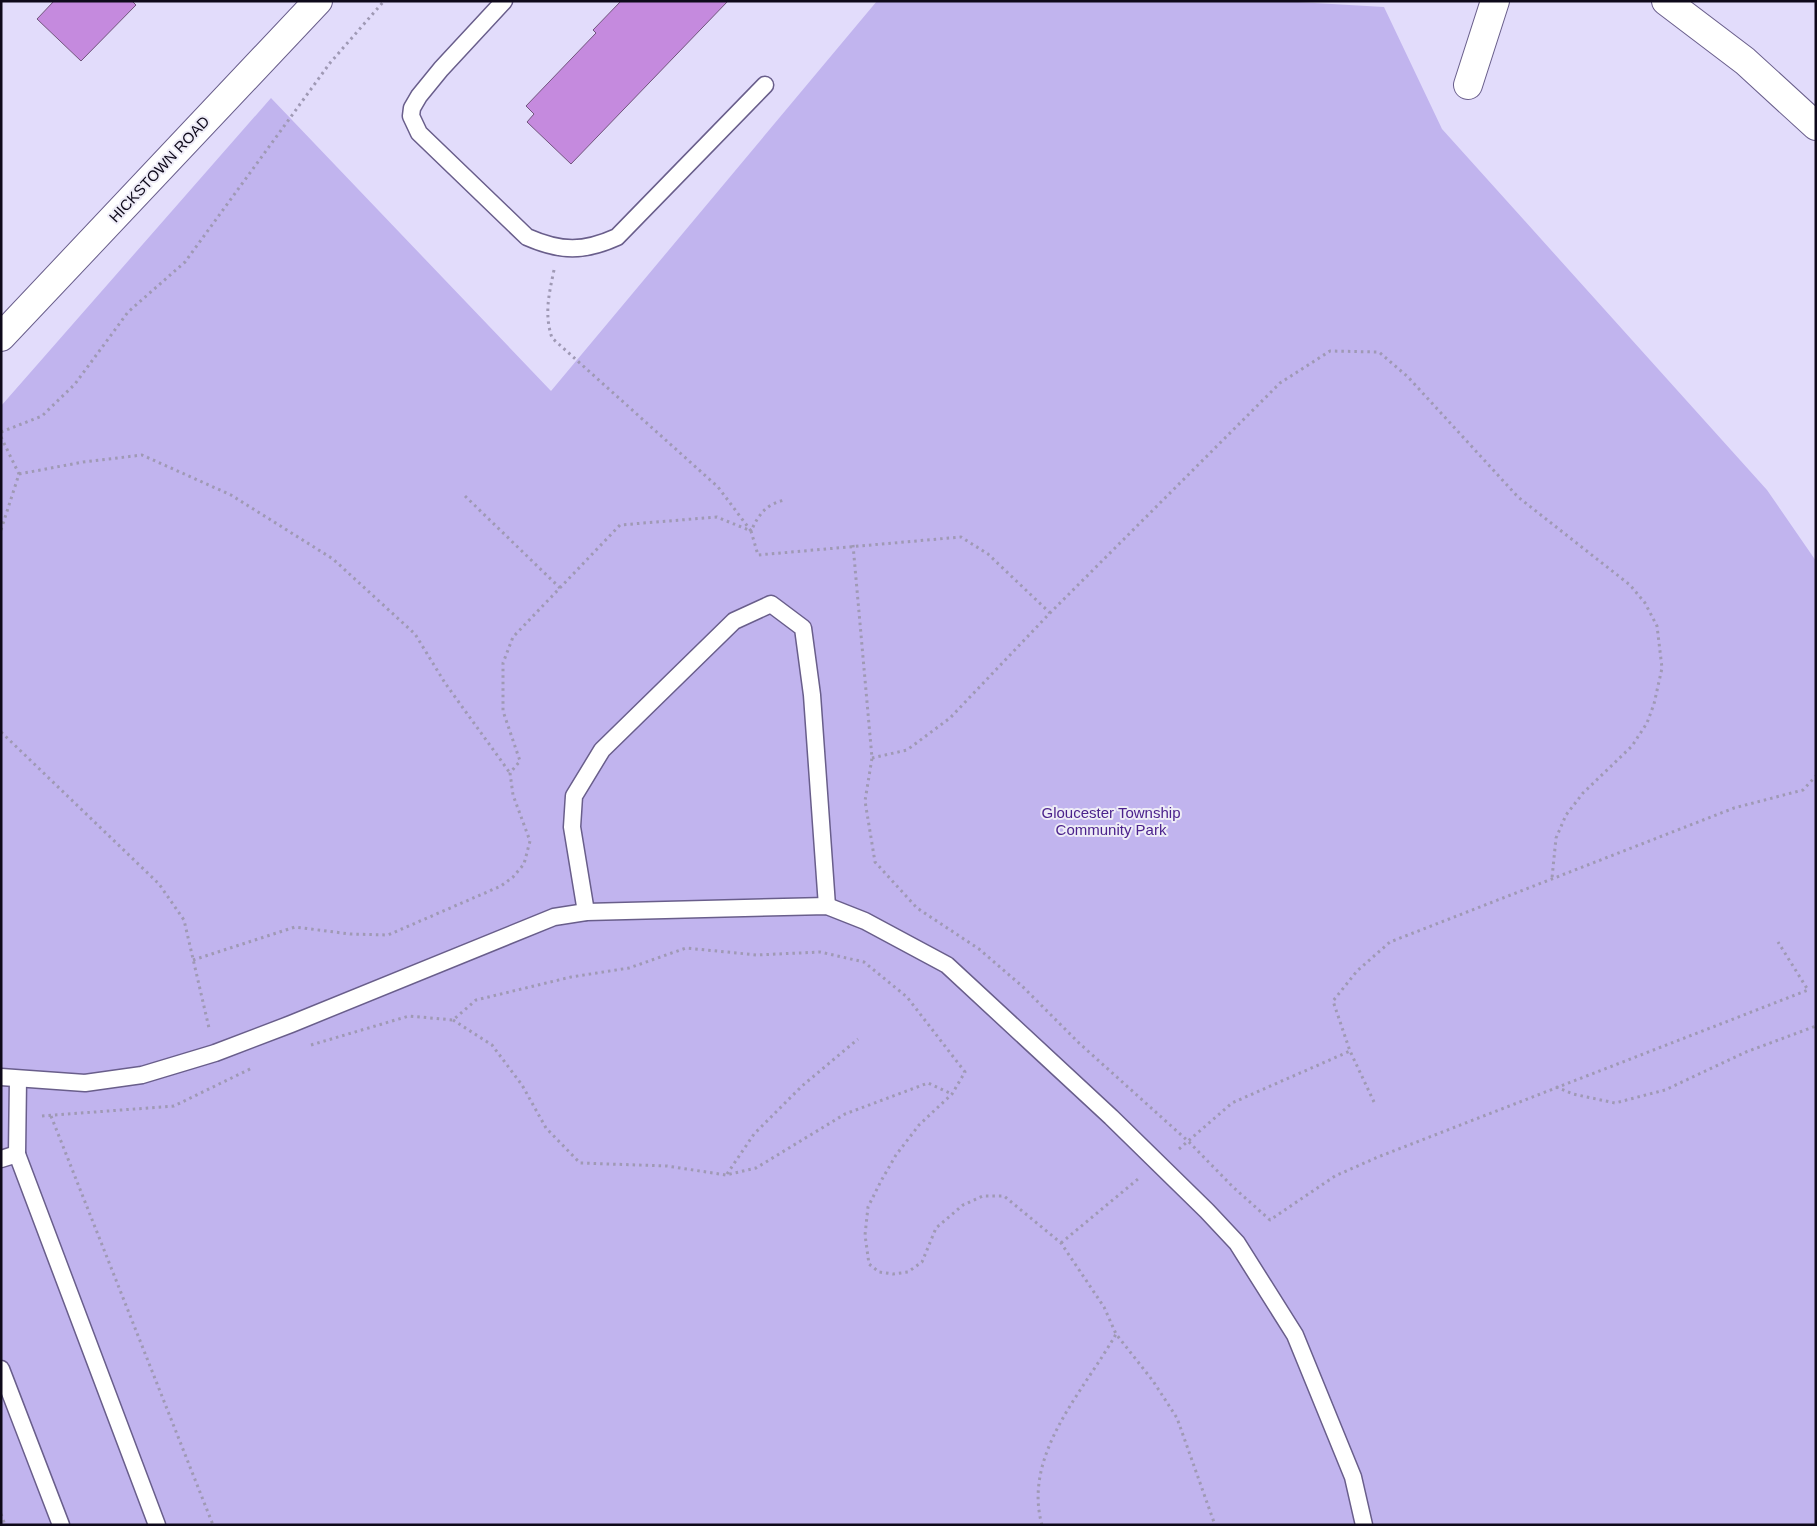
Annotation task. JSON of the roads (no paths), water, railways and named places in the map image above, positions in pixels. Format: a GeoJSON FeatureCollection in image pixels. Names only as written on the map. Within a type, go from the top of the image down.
{"type":"FeatureCollection","features":[{"type":"Feature","properties":{"kind":"street","name":"HICKSTOWN ROAD"},"geometry":{"type":"LineString","coordinates":[[1,337],[318,1]]}},
{"type":"Feature","properties":{"kind":"street"},"geometry":{"type":"LineString","coordinates":[[1468,85],[1495,1]]}},
{"type":"Feature","properties":{"kind":"street"},"geometry":{"type":"LineString","coordinates":[[1666,1],[1745,61],[1816,126]]}},
{"type":"Feature","properties":{"kind":"lane"},"geometry":{"type":"LineString","coordinates":[[504,1],[441,69],[415,102],[411,116],[419,133],[527,237],[546,245],[578,249],[597,246],[617,237],[765,85]]}},
{"type":"Feature","properties":{"kind":"lane"},"geometry":{"type":"LineString","coordinates":[[586,912],[572,827],[574,796],[602,750],[734,621],[771,604],[803,628],[814,723],[826,906]]}},
{"type":"Feature","properties":{"kind":"lane"},"geometry":{"type":"LineString","coordinates":[[1,1077],[85,1083],[142,1075],[215,1053],[554,917],[586,912],[826,906],[865,921],[947,965],[1158,1162],[1237,1244],[1295,1335],[1353,1478],[1364,1525]]}},
{"type":"Feature","properties":{"kind":"lane"},"geometry":{"type":"LineString","coordinates":[[18,1079],[16,1116],[9,1157],[157,1525]]}},
{"type":"Feature","properties":{"kind":"lane"},"geometry":{"type":"LineString","coordinates":[[1,1369],[61,1525]]}},
{"type":"Feature","properties":{"kind":"park label","name":"Gloucester Township Community Park"},"geometry":{"type":"Point","coordinates":[1111,820]}}]}
